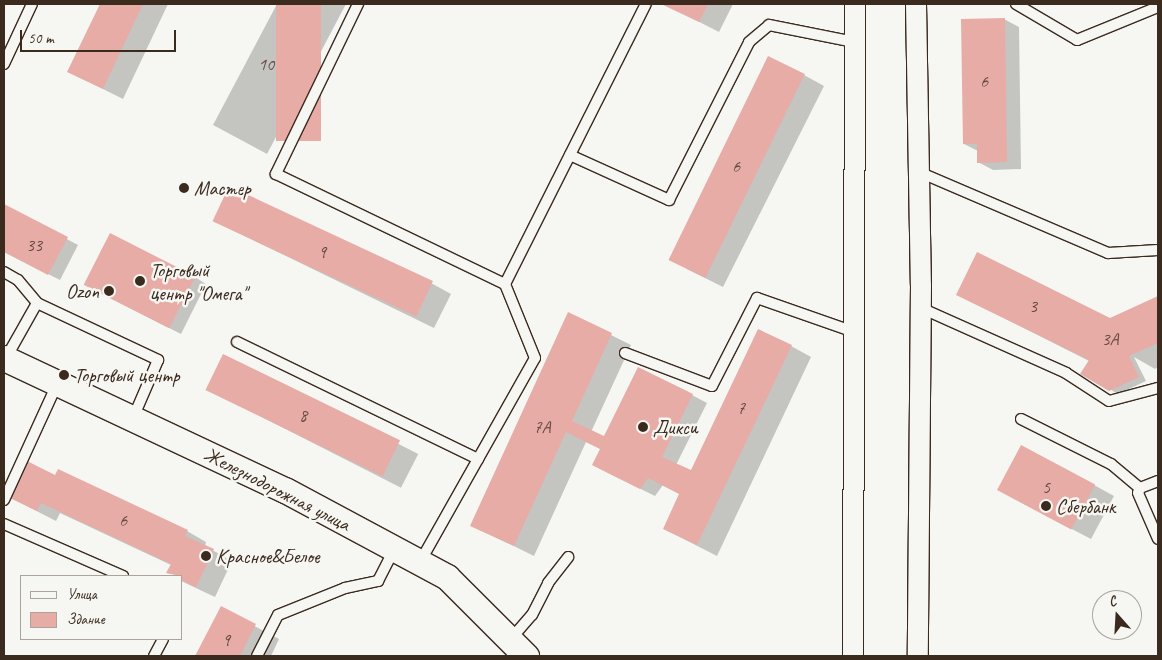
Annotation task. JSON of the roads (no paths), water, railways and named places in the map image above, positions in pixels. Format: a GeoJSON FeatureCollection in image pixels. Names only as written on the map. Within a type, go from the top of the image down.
{"type":"FeatureCollection","features":[{"type":"Feature","properties":{"kind":"street"},"geometry":{"type":"LineString","coordinates":[[853,656],[854,4]]}},
{"type":"Feature","properties":{"kind":"street"},"geometry":{"type":"LineString","coordinates":[[916,4],[921,308],[918,656]]}},
{"type":"Feature","properties":{"kind":"street","name":"Железнодорожная улица"},"geometry":{"type":"LineString","coordinates":[[5,358],[285,490],[447,577],[518,648]]}},
{"type":"Feature","properties":{"kind":"lane"},"geometry":{"type":"LineString","coordinates":[[4,64],[32,4]]}},
{"type":"Feature","properties":{"kind":"lane"},"geometry":{"type":"LineString","coordinates":[[358,4],[276,174],[506,284],[535,358],[420,563]]}},
{"type":"Feature","properties":{"kind":"lane"},"geometry":{"type":"LineString","coordinates":[[506,284],[646,4]]}},
{"type":"Feature","properties":{"kind":"lane"},"geometry":{"type":"LineString","coordinates":[[1016,4],[1077,40],[1158,7]]}},
{"type":"Feature","properties":{"kind":"lane"},"geometry":{"type":"LineString","coordinates":[[570,156],[668,200],[749,42],[769,26],[854,42]]}},
{"type":"Feature","properties":{"kind":"lane"},"geometry":{"type":"LineString","coordinates":[[919,172],[1108,253],[1158,250]]}},
{"type":"Feature","properties":{"kind":"lane"},"geometry":{"type":"LineString","coordinates":[[4,272],[18,280],[36,303],[158,360],[133,418]]}},
{"type":"Feature","properties":{"kind":"lane"},"geometry":{"type":"LineString","coordinates":[[625,353],[712,386],[757,298],[854,332]]}},
{"type":"Feature","properties":{"kind":"lane"},"geometry":{"type":"LineString","coordinates":[[5,358],[36,303]]}},
{"type":"Feature","properties":{"kind":"lane"},"geometry":{"type":"LineString","coordinates":[[921,308],[1066,373],[1109,401],[1158,388]]}},
{"type":"Feature","properties":{"kind":"lane"},"geometry":{"type":"LineString","coordinates":[[237,342],[478,459]]}},
{"type":"Feature","properties":{"kind":"lane"},"geometry":{"type":"LineString","coordinates":[[4,500],[58,383]]}},
{"type":"Feature","properties":{"kind":"lane"},"geometry":{"type":"LineString","coordinates":[[1022,419],[1111,464],[1140,488]]}},
{"type":"Feature","properties":{"kind":"lane"},"geometry":{"type":"LineString","coordinates":[[1140,488],[1158,481]]}},
{"type":"Feature","properties":{"kind":"lane"},"geometry":{"type":"LineString","coordinates":[[1140,488],[1138,493],[1158,539]]}},
{"type":"Feature","properties":{"kind":"lane"},"geometry":{"type":"LineString","coordinates":[[4,524],[121,575]]}},
{"type":"Feature","properties":{"kind":"lane"},"geometry":{"type":"LineString","coordinates":[[257,656],[278,615],[344,588],[378,580],[394,549]]}},
{"type":"Feature","properties":{"kind":"lane"},"geometry":{"type":"LineString","coordinates":[[518,648],[532,614],[548,583],[568,558]]}},
{"type":"Feature","properties":{"kind":"lane"},"geometry":{"type":"LineString","coordinates":[[154,656],[162,640]]}},
{"type":"Feature","properties":{"kind":"place","name":"Мастер"},"geometry":{"type":"Point","coordinates":[184,188]}},
{"type":"Feature","properties":{"kind":"place","name":"Торговый центр \"Омега\""},"geometry":{"type":"Point","coordinates":[140,281]}},
{"type":"Feature","properties":{"kind":"place","name":"Ozon"},"geometry":{"type":"Point","coordinates":[109,291]}},
{"type":"Feature","properties":{"kind":"place","name":"Торговый центр"},"geometry":{"type":"Point","coordinates":[64,375]}},
{"type":"Feature","properties":{"kind":"place","name":"Дикси"},"geometry":{"type":"Point","coordinates":[643,427]}},
{"type":"Feature","properties":{"kind":"place","name":"Сбербанк"},"geometry":{"type":"Point","coordinates":[1046,506]}},
{"type":"Feature","properties":{"kind":"place","name":"Красное&Белое"},"geometry":{"type":"Point","coordinates":[206,556]}}]}
